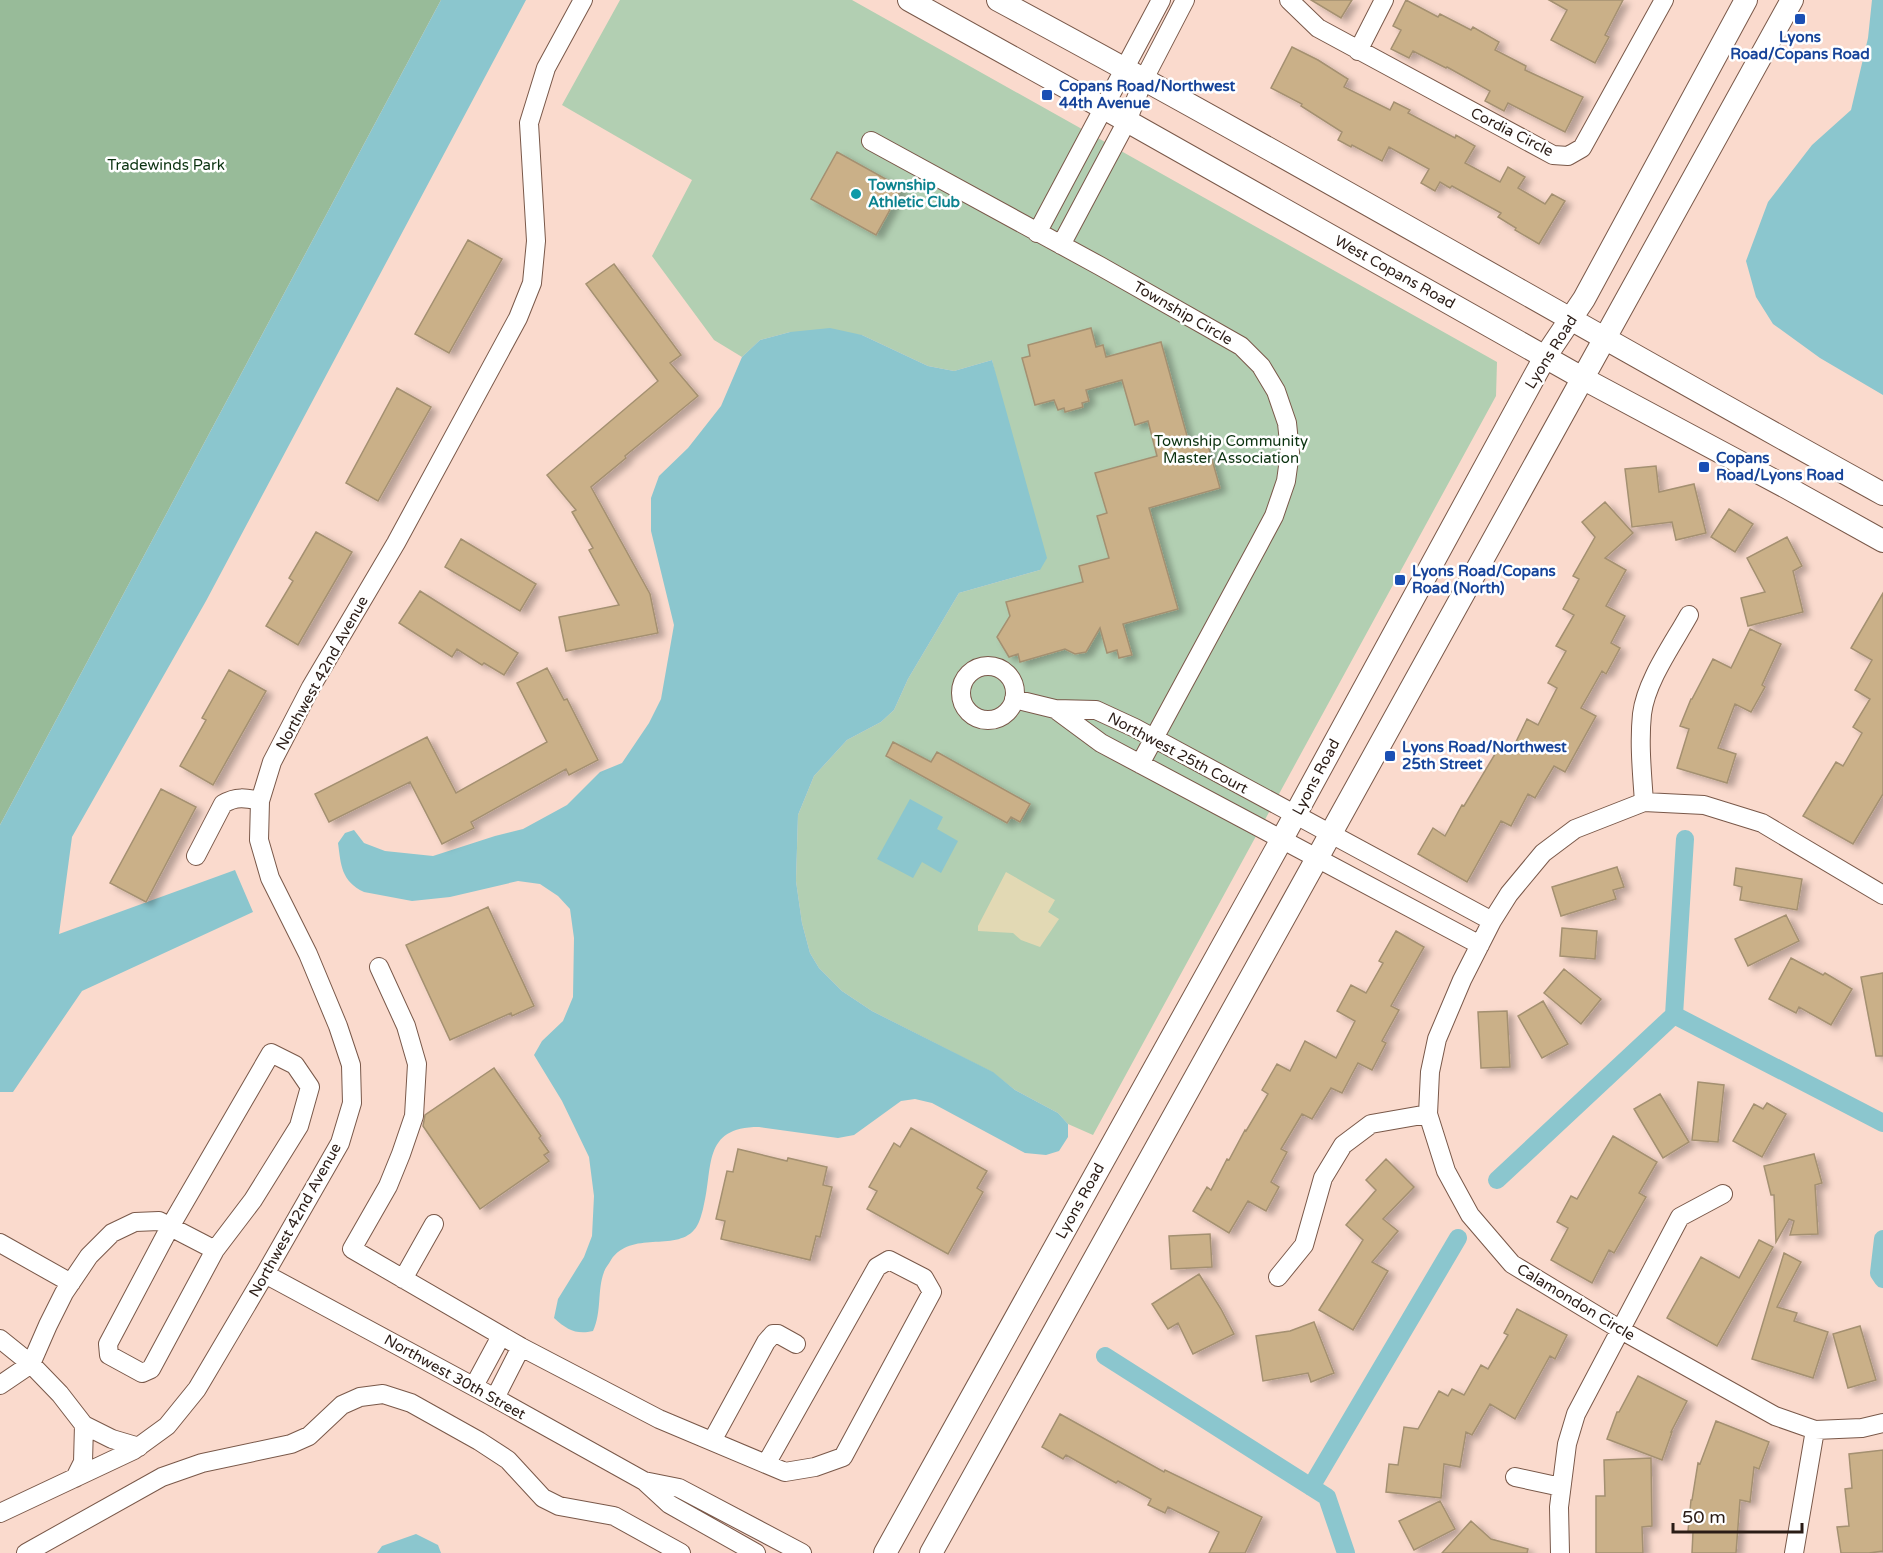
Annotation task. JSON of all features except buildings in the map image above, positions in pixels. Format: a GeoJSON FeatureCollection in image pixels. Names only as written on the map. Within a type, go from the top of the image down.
{"type":"FeatureCollection","features":[{"type":"Feature","properties":{"kind":"main road","name":"West Copans Road"},"geometry":{"type":"LineString","coordinates":[[909,0],[1584,379],[1883,541]]}},
{"type":"Feature","properties":{"kind":"main road"},"geometry":{"type":"LineString","coordinates":[[998,0],[1134,73],[1883,494]]}},
{"type":"Feature","properties":{"kind":"main road","name":"Lyons Road"},"geometry":{"type":"LineString","coordinates":[[885,1553],[1282,839],[1545,357],[1571,320],[1746,0]]}},
{"type":"Feature","properties":{"kind":"main road"},"geometry":{"type":"LineString","coordinates":[[931,1553],[1584,379],[1792,0]]}},
{"type":"Feature","properties":{"kind":"street","name":"Northwest 42nd Avenue"},"geometry":{"type":"LineString","coordinates":[[0,1513],[139,1447],[166,1426],[197,1389],[266,1274],[340,1143],[352,1103],[351,1065],[338,1026],[308,954],[270,878],[259,840],[260,801],[272,762],[311,687],[396,543],[518,318],[532,283],[536,241],[529,123],[546,68],[584,0]]}},
{"type":"Feature","properties":{"kind":"street"},"geometry":{"type":"LineString","coordinates":[[1061,245],[1127,121],[1134,73],[1161,0]]}},
{"type":"Feature","properties":{"kind":"street"},"geometry":{"type":"LineString","coordinates":[[1038,232],[1105,108],[1134,73],[1185,0]]}},
{"type":"Feature","properties":{"kind":"street","name":"Cordia Circle"},"geometry":{"type":"LineString","coordinates":[[1289,0],[1318,28],[1358,51],[1553,155],[1568,156],[1582,148],[1664,0]]}},
{"type":"Feature","properties":{"kind":"street"},"geometry":{"type":"LineString","coordinates":[[1358,51],[1384,0]]}},
{"type":"Feature","properties":{"kind":"street","name":"Township Circle"},"geometry":{"type":"LineString","coordinates":[[871,141],[1241,345],[1261,366],[1276,390],[1287,423],[1290,452],[1286,482],[1274,516],[1140,764]]}},
{"type":"Feature","properties":{"kind":"street"},"geometry":{"type":"LineString","coordinates":[[1644,802],[1641,758],[1642,712],[1652,682],[1689,615]]}},
{"type":"Feature","properties":{"kind":"street","name":"Northwest 25th Court"},"geometry":{"type":"LineString","coordinates":[[1014,699],[1055,709],[1096,710],[1154,738],[1491,921]]}},
{"type":"Feature","properties":{"kind":"street","name":"Northwest 25th Court"},"geometry":{"type":"LineString","coordinates":[[1055,709],[1101,743],[1480,945]]}},
{"type":"Feature","properties":{"kind":"street"},"geometry":{"type":"LineString","coordinates":[[196,856],[223,804],[231,799],[244,798],[260,801]]}},
{"type":"Feature","properties":{"kind":"street","name":"Calamondon Circle"},"geometry":{"type":"LineString","coordinates":[[1880,888],[1762,823],[1704,805],[1644,802],[1575,829],[1543,853],[1509,894],[1491,921],[1462,980],[1437,1039],[1430,1072],[1428,1114],[1446,1171],[1470,1215],[1512,1264],[1621,1330],[1775,1416],[1815,1430],[1862,1428],[1883,1423]]}},
{"type":"Feature","properties":{"kind":"street"},"geometry":{"type":"LineString","coordinates":[[379,967],[406,1026],[417,1064],[414,1116],[388,1186],[352,1249],[501,1336],[659,1419],[785,1472],[815,1467],[843,1457],[932,1293],[924,1278],[889,1260],[877,1267],[766,1464]]}},
{"type":"Feature","properties":{"kind":"street"},"geometry":{"type":"LineString","coordinates":[[271,1053],[295,1065],[310,1088],[299,1126],[253,1200],[215,1250],[151,1369],[142,1373],[109,1355],[108,1344],[170,1227],[271,1053]]}},
{"type":"Feature","properties":{"kind":"street"},"geometry":{"type":"LineString","coordinates":[[1278,1277],[1304,1245],[1323,1178],[1342,1145],[1371,1124],[1428,1114]]}},
{"type":"Feature","properties":{"kind":"street"},"geometry":{"type":"LineString","coordinates":[[1560,1553],[1561,1487],[1567,1444],[1576,1414],[1680,1217],[1723,1194]]}},
{"type":"Feature","properties":{"kind":"street"},"geometry":{"type":"LineString","coordinates":[[0,1385],[31,1364],[48,1325],[71,1283],[89,1256],[112,1233],[135,1222],[159,1221],[215,1250]]}},
{"type":"Feature","properties":{"kind":"street"},"geometry":{"type":"LineString","coordinates":[[403,1278],[434,1224]]}},
{"type":"Feature","properties":{"kind":"street"},"geometry":{"type":"LineString","coordinates":[[0,1243],[71,1283]]}},
{"type":"Feature","properties":{"kind":"street","name":"Northwest 30th Street"},"geometry":{"type":"LineString","coordinates":[[266,1274],[644,1481],[669,1504],[756,1553]]}},
{"type":"Feature","properties":{"kind":"street"},"geometry":{"type":"LineString","coordinates":[[712,1441],[766,1342],[773,1334],[796,1344]]}},
{"type":"Feature","properties":{"kind":"street"},"geometry":{"type":"LineString","coordinates":[[474,1386],[501,1336]]}},
{"type":"Feature","properties":{"kind":"street"},"geometry":{"type":"LineString","coordinates":[[0,1340],[31,1364],[60,1394],[84,1425],[112,1439],[139,1447]]}},
{"type":"Feature","properties":{"kind":"street"},"geometry":{"type":"LineString","coordinates":[[495,1398],[521,1347]]}},
{"type":"Feature","properties":{"kind":"street"},"geometry":{"type":"LineString","coordinates":[[26,1553],[162,1477],[202,1463],[291,1444],[309,1436],[342,1405],[360,1397],[383,1394],[411,1403],[479,1441],[508,1461],[543,1498],[559,1506],[614,1516],[681,1553]]}},
{"type":"Feature","properties":{"kind":"street"},"geometry":{"type":"LineString","coordinates":[[75,1478],[83,1462],[84,1425]]}},
{"type":"Feature","properties":{"kind":"street"},"geometry":{"type":"LineString","coordinates":[[1794,1553],[1815,1430]]}},
{"type":"Feature","properties":{"kind":"street"},"geometry":{"type":"LineString","coordinates":[[1515,1477],[1561,1487]]}},
{"type":"Feature","properties":{"kind":"street","name":"Northwest 30th Street"},"geometry":{"type":"LineString","coordinates":[[644,1481],[679,1488],[802,1553]]}},
{"type":"Feature","properties":{"kind":"green space","name":"Tradewinds Park"},"geometry":{"type":"Polygon","coordinates":[[[0,0],[441,0],[0,825],[0,0]]]}},
{"type":"Feature","properties":{"kind":"green space","name":"Township Community Master Association"},"geometry":{"type":"Polygon","coordinates":[[[620,0],[852,0],[1497,362],[1496,396],[1093,1135],[1068,1124],[1058,1113],[1015,1090],[992,1072],[872,1011],[842,991],[819,968],[810,953],[802,923],[796,881],[798,815],[814,776],[847,740],[881,722],[894,710],[908,679],[959,593],[1040,570],[992,360],[954,371],[928,366],[862,335],[790,332],[760,340],[742,357],[714,340],[652,256],[692,180],[562,105],[620,0]]]}},
{"type":"Feature","properties":{"kind":"sand"},"geometry":{"type":"Polygon","coordinates":[[[1006,872],[1055,900],[1048,912],[1059,919],[1040,947],[1021,940],[1013,933],[978,931],[978,926],[1006,872]]]}},
{"type":"Feature","properties":{"kind":"water"},"geometry":{"type":"Polygon","coordinates":[[[441,0],[526,0],[206,601],[72,837],[59,934],[235,870],[253,912],[82,991],[13,1092],[0,1092],[0,825],[441,0]]]}},
{"type":"Feature","properties":{"kind":"water"},"geometry":{"type":"Polygon","coordinates":[[[1872,0],[1883,0],[1883,395],[1820,358],[1773,324],[1756,297],[1746,261],[1768,202],[1812,145],[1851,110],[1868,38],[1872,0]]]}},
{"type":"Feature","properties":{"kind":"water"},"geometry":{"type":"Polygon","coordinates":[[[830,328],[862,335],[928,366],[954,371],[992,360],[1047,558],[1040,570],[959,593],[908,679],[894,710],[881,722],[847,740],[814,776],[798,815],[796,881],[802,923],[810,953],[819,968],[842,991],[872,1011],[993,1072],[1015,1090],[1058,1113],[1068,1124],[1068,1137],[1059,1151],[1046,1155],[1025,1153],[932,1103],[915,1099],[901,1101],[854,1135],[838,1138],[759,1127],[740,1129],[727,1134],[713,1153],[703,1209],[696,1228],[676,1240],[641,1243],[620,1251],[604,1272],[598,1316],[593,1331],[577,1332],[563,1326],[554,1318],[558,1299],[584,1257],[592,1236],[594,1196],[589,1157],[562,1101],[534,1055],[542,1041],[563,1021],[573,997],[574,938],[570,909],[558,896],[540,884],[518,881],[450,897],[412,901],[364,892],[356,888],[343,872],[338,843],[345,833],[354,830],[364,843],[385,851],[433,856],[523,829],[567,805],[600,772],[622,763],[649,723],[661,699],[674,625],[651,531],[651,498],[659,476],[688,448],[721,406],[742,357],[760,340],[790,332],[830,328]]]}},
{"type":"Feature","properties":{"kind":"water"},"geometry":{"type":"Polygon","coordinates":[[[910,799],[943,817],[937,829],[958,841],[941,873],[922,862],[913,878],[877,859],[910,799]]]}},
{"type":"Feature","properties":{"kind":"water"},"geometry":{"type":"Polygon","coordinates":[[[416,1534],[438,1545],[441,1553],[377,1553],[382,1546],[416,1534]]]}},
{"type":"Feature","properties":{"kind":"waterway"},"geometry":{"type":"LineString","coordinates":[[1685,839],[1674,1015],[1883,1123]]}},
{"type":"Feature","properties":{"kind":"waterway"},"geometry":{"type":"LineString","coordinates":[[1497,1180],[1674,1015]]}},
{"type":"Feature","properties":{"kind":"waterway"},"geometry":{"type":"LineString","coordinates":[[1311,1487],[1458,1238]]}},
{"type":"Feature","properties":{"kind":"waterway"},"geometry":{"type":"LineString","coordinates":[[1883,1239],[1879,1273],[1883,1279]]}},
{"type":"Feature","properties":{"kind":"waterway"},"geometry":{"type":"LineString","coordinates":[[1105,1356],[1327,1497],[1346,1553]]}},
{"type":"Feature","properties":{"kind":"place","name":"Lyons Road/Copans Road"},"geometry":{"type":"Point","coordinates":[1800,19]}},
{"type":"Feature","properties":{"kind":"place","name":"Copans Road/Northwest 44th Avenue"},"geometry":{"type":"Point","coordinates":[1047,95]}},
{"type":"Feature","properties":{"kind":"place","name":"Township Athletic Club"},"geometry":{"type":"Point","coordinates":[856,194]}},
{"type":"Feature","properties":{"kind":"place","name":"Copans Road/Lyons Road"},"geometry":{"type":"Point","coordinates":[1704,467]}},
{"type":"Feature","properties":{"kind":"place","name":"Lyons Road/Copans Road (North)"},"geometry":{"type":"Point","coordinates":[1400,580]}},
{"type":"Feature","properties":{"kind":"place","name":"Lyons Road/Northwest 25th Street"},"geometry":{"type":"Point","coordinates":[1390,756]}}]}
